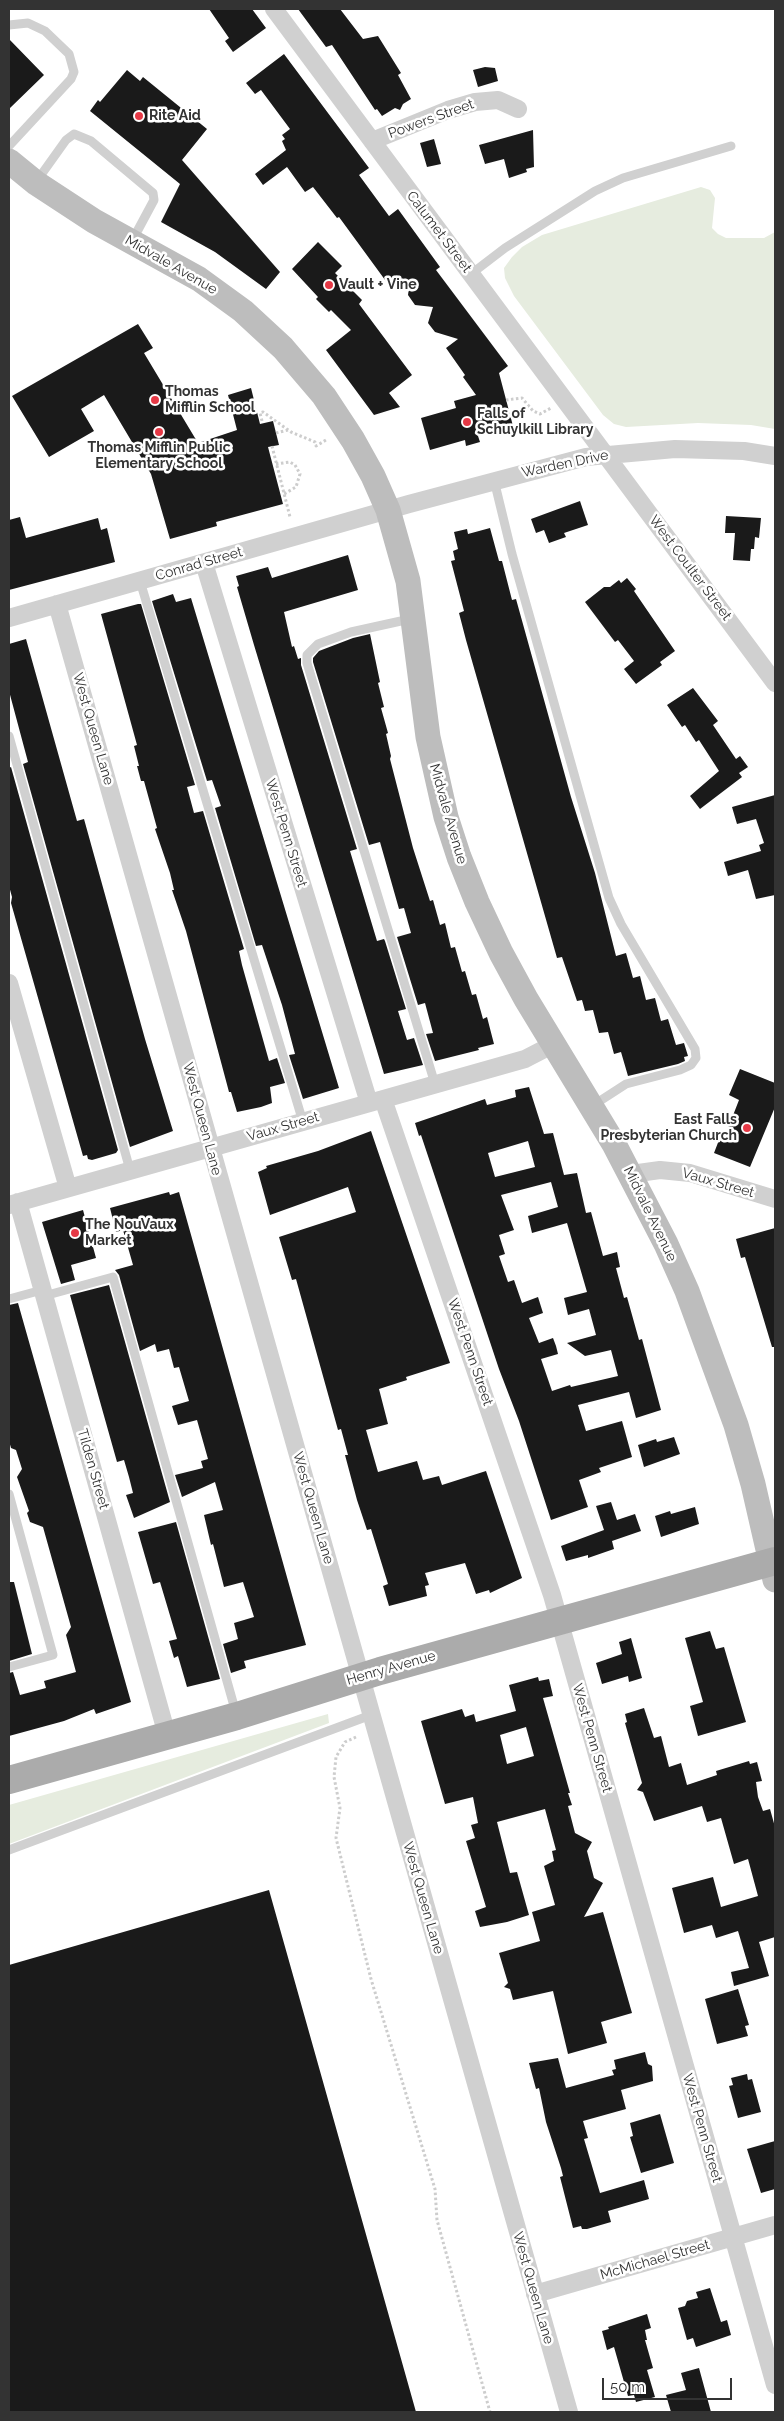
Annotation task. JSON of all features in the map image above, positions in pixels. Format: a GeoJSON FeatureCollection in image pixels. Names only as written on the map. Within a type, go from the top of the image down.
{"type":"FeatureCollection","features":[{"type":"Feature","properties":{"kind":"main road","name":"Henry Avenue"},"geometry":{"type":"LineString","coordinates":[[9,1780],[560,1621],[774,1567]]}},
{"type":"Feature","properties":{"kind":"street","name":"Calumet Street"},"geometry":{"type":"LineString","coordinates":[[274,9],[604,454]]}},
{"type":"Feature","properties":{"kind":"street","name":"Powers Street"},"geometry":{"type":"LineString","coordinates":[[372,141],[448,110],[475,102],[498,100],[518,109]]}},
{"type":"Feature","properties":{"kind":"street","name":"Midvale Avenue"},"geometry":{"type":"LineString","coordinates":[[9,161],[36,183],[94,221],[174,264],[222,294],[284,350],[324,396],[369,469],[388,510],[408,581],[427,728],[446,817],[476,902],[526,999],[592,1106],[631,1174],[684,1283],[721,1378],[753,1484],[774,1567]]}},
{"type":"Feature","properties":{"kind":"street","name":"Warden Drive"},"geometry":{"type":"LineString","coordinates":[[388,510],[494,480],[604,454],[675,449],[744,451],[775,456]]}},
{"type":"Feature","properties":{"kind":"street","name":"West Coulter Street"},"geometry":{"type":"LineString","coordinates":[[604,454],[775,683]]}},
{"type":"Feature","properties":{"kind":"street","name":"Conrad Street"},"geometry":{"type":"LineString","coordinates":[[9,618],[388,510]]}},
{"type":"Feature","properties":{"kind":"street","name":"West Penn Street"},"geometry":{"type":"LineString","coordinates":[[204,563],[376,1101],[560,1621],[775,2385]]}},
{"type":"Feature","properties":{"kind":"street","name":"West Queen Lane"},"geometry":{"type":"LineString","coordinates":[[57,604],[569,2412]]}},
{"type":"Feature","properties":{"kind":"street"},"geometry":{"type":"LineString","coordinates":[[9,983],[68,1188]]}},
{"type":"Feature","properties":{"kind":"street","name":"Vaux Street"},"geometry":{"type":"LineString","coordinates":[[13,1204],[525,1059],[554,1044]]}},
{"type":"Feature","properties":{"kind":"street","name":"Vaux Street"},"geometry":{"type":"LineString","coordinates":[[631,1174],[660,1170],[690,1173],[775,1199]]}},
{"type":"Feature","properties":{"kind":"street","name":"Tilden Street"},"geometry":{"type":"LineString","coordinates":[[13,1204],[43,1293],[168,1735]]}},
{"type":"Feature","properties":{"kind":"street","name":"McMichael Street"},"geometry":{"type":"LineString","coordinates":[[535,2294],[775,2225]]}},
{"type":"Feature","properties":{"kind":"lane"},"geometry":{"type":"LineString","coordinates":[[9,25],[28,23],[45,31],[69,54],[74,72],[71,79],[9,146]]}},
{"type":"Feature","properties":{"kind":"lane"},"geometry":{"type":"LineString","coordinates":[[36,183],[66,140],[74,134],[91,141],[154,193],[154,200],[132,242]]}},
{"type":"Feature","properties":{"kind":"lane"},"geometry":{"type":"LineString","coordinates":[[471,274],[505,248],[595,191],[623,178],[731,146]]}},
{"type":"Feature","properties":{"kind":"lane"},"geometry":{"type":"LineString","coordinates":[[494,480],[512,554],[609,898],[621,924],[695,1049],[696,1058],[691,1064],[680,1070],[626,1084],[592,1106]]}},
{"type":"Feature","properties":{"kind":"lane"},"geometry":{"type":"LineString","coordinates":[[140,581],[303,1122]]}},
{"type":"Feature","properties":{"kind":"lane"},"geometry":{"type":"LineString","coordinates":[[414,619],[351,632],[318,644],[307,655],[307,663],[435,1084]]}},
{"type":"Feature","properties":{"kind":"lane"},"geometry":{"type":"LineString","coordinates":[[9,736],[130,1170]]}},
{"type":"Feature","properties":{"kind":"lane"},"geometry":{"type":"LineString","coordinates":[[9,1299],[113,1277],[236,1716]]}},
{"type":"Feature","properties":{"kind":"lane"},"geometry":{"type":"LineString","coordinates":[[9,1494],[53,1654],[9,1666]]}},
{"type":"Feature","properties":{"kind":"lane"},"geometry":{"type":"LineString","coordinates":[[9,1850],[371,1715]]}},
{"type":"Feature","properties":{"kind":"path"},"geometry":{"type":"LineString","coordinates":[[506,400],[522,398],[532,411],[540,414],[552,408]]}},
{"type":"Feature","properties":{"kind":"path"},"geometry":{"type":"LineString","coordinates":[[262,421],[260,413],[263,412],[288,430],[314,442],[316,446],[326,440]]}},
{"type":"Feature","properties":{"kind":"path"},"geometry":{"type":"LineString","coordinates":[[276,433],[288,430]]}},
{"type":"Feature","properties":{"kind":"path"},"geometry":{"type":"LineString","coordinates":[[272,446],[290,517]]}},
{"type":"Feature","properties":{"kind":"path"},"geometry":{"type":"LineString","coordinates":[[276,464],[290,462],[298,469],[300,474],[296,487],[284,494]]}},
{"type":"Feature","properties":{"kind":"path"},"geometry":{"type":"LineString","coordinates":[[356,1737],[345,1742],[336,1757],[334,1777],[340,1808],[336,1838],[371,1979],[435,2189],[436,2220],[490,2412]]}},
{"type":"Feature","properties":{"kind":"shaded area"},"geometry":{"type":"Polygon","coordinates":[[[701,187],[710,190],[715,198],[712,228],[718,234],[726,238],[764,238],[775,232],[775,429],[751,425],[698,423],[626,427],[614,424],[603,415],[514,296],[505,278],[504,268],[512,257],[522,247],[542,235],[701,187]]]}},
{"type":"Feature","properties":{"kind":"shaded area"},"geometry":{"type":"Polygon","coordinates":[[[328,1714],[329,1723],[9,1844],[9,1805],[328,1714]]]}},
{"type":"Feature","properties":{"kind":"building"},"geometry":{"type":"Polygon","coordinates":[[[209,9],[252,9],[266,28],[233,52],[225,41],[229,38],[209,9]]]}},
{"type":"Feature","properties":{"kind":"building"},"geometry":{"type":"Polygon","coordinates":[[[298,9],[340,9],[363,39],[378,36],[401,73],[398,75],[411,99],[403,104],[400,110],[395,108],[382,116],[377,109],[375,110],[332,45],[326,47],[298,9]]]}},
{"type":"Feature","properties":{"kind":"building"},"geometry":{"type":"Polygon","coordinates":[[[9,39],[44,75],[9,109],[9,39]]]}},
{"type":"Feature","properties":{"kind":"building"},"geometry":{"type":"Polygon","coordinates":[[[284,54],[369,168],[359,175],[389,216],[398,209],[440,267],[436,270],[508,366],[499,373],[513,426],[478,436],[480,442],[466,446],[465,440],[430,450],[421,418],[456,408],[454,401],[476,395],[446,348],[458,339],[435,332],[428,323],[433,307],[415,305],[408,295],[410,280],[396,284],[393,280],[388,284],[339,217],[337,218],[313,187],[305,192],[287,167],[263,185],[255,174],[286,150],[282,141],[285,139],[282,135],[290,129],[261,90],[255,94],[246,83],[284,54]]]}},
{"type":"Feature","properties":{"kind":"building"},"geometry":{"type":"Polygon","coordinates":[[[485,67],[495,68],[498,81],[478,87],[473,70],[485,67]]]}},
{"type":"Feature","properties":{"kind":"building"},"geometry":{"type":"Polygon","coordinates":[[[127,70],[140,81],[143,77],[207,129],[182,160],[280,272],[266,289],[215,252],[161,222],[180,184],[90,111],[127,70]]]}},
{"type":"Feature","properties":{"kind":"building"},"geometry":{"type":"Polygon","coordinates":[[[533,130],[534,167],[526,169],[527,172],[509,178],[504,159],[485,164],[479,145],[533,130]]]}},
{"type":"Feature","properties":{"kind":"building"},"geometry":{"type":"Polygon","coordinates":[[[434,139],[441,164],[427,167],[420,143],[434,139]]]}},
{"type":"Feature","properties":{"kind":"building"},"geometry":{"type":"Polygon","coordinates":[[[318,242],[342,266],[335,273],[362,300],[359,304],[412,375],[389,393],[400,407],[374,415],[326,350],[351,330],[331,310],[329,312],[316,299],[318,297],[292,269],[318,242]]]}},
{"type":"Feature","properties":{"kind":"building","name":"Thomas Mifflin Public Elementary School"},"geometry":{"type":"Polygon","coordinates":[[[138,324],[153,348],[144,353],[198,443],[237,430],[228,395],[251,388],[260,424],[273,421],[279,445],[268,447],[283,504],[216,522],[217,526],[170,539],[151,474],[104,395],[81,409],[94,431],[49,457],[12,396],[138,324]]]}},
{"type":"Feature","properties":{"kind":"building"},"geometry":{"type":"Polygon","coordinates":[[[580,501],[588,525],[564,533],[566,537],[549,543],[544,530],[536,533],[531,519],[580,501]]]}},
{"type":"Feature","properties":{"kind":"building"},"geometry":{"type":"Polygon","coordinates":[[[726,516],[761,518],[759,538],[755,537],[750,561],[733,560],[735,533],[725,533],[726,516]]]}},
{"type":"Feature","properties":{"kind":"building"},"geometry":{"type":"Polygon","coordinates":[[[20,517],[26,538],[98,518],[101,530],[107,528],[115,562],[9,590],[9,520],[20,517]]]}},
{"type":"Feature","properties":{"kind":"building"},"geometry":{"type":"Polygon","coordinates":[[[490,528],[499,561],[502,561],[512,600],[516,599],[571,797],[595,873],[616,956],[626,953],[633,978],[640,976],[646,1000],[655,998],[661,1021],[668,1019],[676,1045],[684,1043],[688,1056],[684,1057],[685,1061],[678,1064],[628,1076],[621,1052],[614,1054],[608,1032],[599,1033],[593,1010],[585,1011],[582,1000],[577,1001],[562,957],[557,958],[459,613],[464,611],[451,561],[455,560],[453,551],[458,549],[454,532],[467,529],[468,534],[490,528]]]}},
{"type":"Feature","properties":{"kind":"building"},"geometry":{"type":"Polygon","coordinates":[[[348,555],[358,590],[284,612],[292,647],[294,646],[298,659],[301,658],[301,665],[357,849],[350,851],[377,941],[384,939],[385,941],[406,1009],[398,1011],[407,1040],[414,1038],[423,1065],[384,1074],[254,645],[237,587],[239,586],[236,576],[268,567],[272,578],[348,555]]]}},
{"type":"Feature","properties":{"kind":"building"},"geometry":{"type":"Polygon","coordinates":[[[627,578],[675,651],[660,662],[662,665],[636,684],[624,669],[634,661],[618,640],[615,642],[585,602],[604,587],[610,587],[619,580],[621,583],[627,578]]]}},
{"type":"Feature","properties":{"kind":"building"},"geometry":{"type":"Polygon","coordinates":[[[173,594],[176,602],[191,598],[339,1088],[303,1099],[289,1055],[295,1054],[282,1005],[262,945],[256,946],[215,808],[221,806],[212,780],[207,781],[152,601],[173,594]]]}},
{"type":"Feature","properties":{"kind":"building"},"geometry":{"type":"Polygon","coordinates":[[[141,604],[195,785],[187,787],[194,813],[203,811],[244,949],[239,951],[242,965],[269,1061],[277,1058],[285,1083],[270,1087],[272,1103],[261,1107],[237,1112],[231,1092],[229,1092],[186,931],[172,890],[174,890],[170,873],[155,829],[157,828],[144,781],[141,781],[137,766],[139,766],[134,746],[137,745],[101,614],[141,604]]]}},
{"type":"Feature","properties":{"kind":"building"},"geometry":{"type":"Polygon","coordinates":[[[370,634],[384,707],[381,708],[388,733],[386,734],[390,759],[413,848],[430,901],[433,900],[440,925],[445,923],[451,948],[455,947],[462,972],[465,971],[472,995],[476,994],[483,1019],[487,1017],[494,1044],[478,1048],[479,1050],[435,1061],[426,1034],[433,1033],[425,1003],[418,1005],[397,937],[411,933],[404,908],[399,909],[380,842],[369,845],[313,662],[313,658],[319,651],[353,638],[370,634]]]}},
{"type":"Feature","properties":{"kind":"building"},"geometry":{"type":"Polygon","coordinates":[[[26,639],[77,821],[84,819],[145,1039],[173,1131],[130,1147],[23,764],[28,762],[9,691],[9,644],[26,639]]]}},
{"type":"Feature","properties":{"kind":"building"},"geometry":{"type":"Polygon","coordinates":[[[693,688],[718,721],[713,725],[736,759],[740,756],[748,767],[739,773],[742,777],[700,809],[690,796],[719,771],[699,740],[696,742],[685,725],[682,727],[667,705],[693,688]]]}},
{"type":"Feature","properties":{"kind":"building"},"geometry":{"type":"Polygon","coordinates":[[[11,767],[118,1150],[116,1153],[92,1160],[88,1159],[87,1155],[83,1156],[11,903],[12,897],[9,886],[9,768],[11,767]]]}},
{"type":"Feature","properties":{"kind":"building"},"geometry":{"type":"Polygon","coordinates":[[[775,795],[775,895],[756,899],[748,870],[728,876],[724,862],[761,851],[759,845],[764,843],[756,819],[737,824],[732,807],[775,795]]]}},
{"type":"Feature","properties":{"kind":"building","name":"East Falls Presbyterian Church"},"geometry":{"type":"Polygon","coordinates":[[[740,1069],[775,1083],[775,1107],[750,1167],[714,1153],[719,1140],[723,1141],[739,1100],[729,1095],[740,1069]]]}},
{"type":"Feature","properties":{"kind":"building"},"geometry":{"type":"Polygon","coordinates":[[[529,1087],[544,1134],[553,1133],[564,1175],[577,1173],[586,1213],[591,1212],[603,1256],[617,1252],[620,1267],[616,1268],[624,1298],[627,1297],[639,1340],[642,1339],[661,1410],[636,1418],[629,1392],[578,1405],[586,1431],[622,1421],[632,1457],[599,1468],[601,1472],[579,1480],[588,1507],[551,1520],[519,1421],[499,1369],[421,1135],[419,1136],[415,1123],[485,1099],[487,1105],[516,1097],[515,1090],[529,1087]],[[528,1141],[488,1153],[495,1177],[535,1167],[528,1141]],[[551,1182],[501,1195],[514,1230],[499,1235],[505,1254],[499,1256],[508,1282],[514,1280],[522,1303],[538,1297],[543,1313],[529,1318],[539,1343],[553,1338],[556,1346],[558,1354],[541,1359],[552,1391],[570,1385],[571,1387],[618,1376],[611,1350],[585,1356],[567,1343],[596,1335],[589,1309],[568,1315],[564,1298],[587,1292],[567,1223],[532,1233],[528,1216],[558,1207],[551,1182]]]}},
{"type":"Feature","properties":{"kind":"building"},"geometry":{"type":"Polygon","coordinates":[[[371,1131],[450,1363],[406,1377],[407,1380],[379,1389],[388,1424],[366,1430],[378,1472],[417,1461],[423,1480],[439,1476],[442,1485],[486,1471],[522,1578],[490,1593],[489,1590],[476,1594],[465,1563],[425,1573],[429,1585],[425,1586],[427,1596],[389,1606],[383,1586],[388,1584],[371,1529],[367,1530],[357,1500],[345,1455],[348,1455],[341,1429],[338,1430],[296,1279],[292,1280],[279,1237],[356,1212],[348,1187],[270,1215],[258,1172],[267,1168],[266,1166],[318,1151],[371,1131]]]}},
{"type":"Feature","properties":{"kind":"building"},"geometry":{"type":"Polygon","coordinates":[[[169,1192],[170,1195],[179,1192],[306,1645],[244,1661],[246,1668],[231,1673],[223,1644],[238,1639],[234,1623],[254,1617],[243,1582],[224,1587],[213,1544],[211,1545],[204,1515],[223,1510],[215,1482],[182,1497],[175,1475],[203,1468],[201,1461],[208,1459],[197,1420],[178,1425],[172,1406],[189,1401],[179,1367],[174,1368],[169,1349],[157,1352],[155,1344],[140,1351],[119,1275],[115,1270],[133,1265],[123,1230],[116,1232],[110,1208],[169,1192]]]}},
{"type":"Feature","properties":{"kind":"building"},"geometry":{"type":"Polygon","coordinates":[[[83,1210],[96,1258],[71,1265],[75,1280],[61,1284],[42,1222],[83,1210]]]}},
{"type":"Feature","properties":{"kind":"building"},"geometry":{"type":"Polygon","coordinates":[[[775,1228],[775,1347],[772,1347],[745,1257],[741,1258],[736,1239],[775,1228]]]}},
{"type":"Feature","properties":{"kind":"building"},"geometry":{"type":"Polygon","coordinates":[[[109,1285],[170,1502],[134,1518],[126,1495],[133,1493],[129,1477],[124,1460],[117,1462],[70,1295],[109,1285]]]}},
{"type":"Feature","properties":{"kind":"building"},"geometry":{"type":"Polygon","coordinates":[[[18,1303],[131,1702],[96,1714],[94,1709],[64,1721],[9,1736],[9,1673],[13,1672],[20,1695],[46,1688],[44,1681],[76,1672],[66,1635],[71,1627],[43,1527],[30,1522],[27,1513],[29,1511],[17,1477],[22,1469],[16,1450],[11,1448],[9,1441],[9,1305],[18,1303]]]}},
{"type":"Feature","properties":{"kind":"building"},"geometry":{"type":"Polygon","coordinates":[[[674,1437],[680,1454],[644,1467],[638,1445],[656,1439],[657,1442],[674,1437]]]}},
{"type":"Feature","properties":{"kind":"building"},"geometry":{"type":"Polygon","coordinates":[[[611,1502],[617,1520],[635,1514],[641,1531],[612,1541],[614,1549],[588,1558],[588,1555],[566,1561],[561,1546],[604,1530],[596,1506],[611,1502]]]}},
{"type":"Feature","properties":{"kind":"building"},"geometry":{"type":"Polygon","coordinates":[[[695,1507],[699,1524],[661,1537],[655,1516],[670,1511],[671,1514],[695,1507]]]}},
{"type":"Feature","properties":{"kind":"building"},"geometry":{"type":"Polygon","coordinates":[[[176,1522],[220,1679],[187,1687],[178,1656],[174,1658],[169,1641],[177,1639],[160,1582],[153,1584],[138,1532],[176,1522]]]}},
{"type":"Feature","properties":{"kind":"building"},"geometry":{"type":"Polygon","coordinates":[[[9,1582],[14,1582],[32,1654],[9,1661],[9,1582]]]}},
{"type":"Feature","properties":{"kind":"building"},"geometry":{"type":"Polygon","coordinates":[[[710,1631],[716,1649],[724,1647],[746,1722],[698,1736],[690,1706],[703,1702],[685,1638],[710,1631]]]}},
{"type":"Feature","properties":{"kind":"building"},"geometry":{"type":"Polygon","coordinates":[[[631,1638],[642,1678],[629,1682],[628,1676],[602,1684],[596,1663],[622,1654],[619,1642],[631,1638]]]}},
{"type":"Feature","properties":{"kind":"building"},"geometry":{"type":"Polygon","coordinates":[[[538,1677],[539,1681],[549,1679],[553,1696],[543,1698],[570,1793],[568,1793],[572,1805],[568,1806],[575,1833],[592,1842],[587,1851],[594,1878],[603,1883],[584,1917],[603,1912],[632,2013],[601,2022],[607,2043],[568,2054],[553,1991],[513,2000],[510,1989],[504,1987],[508,1983],[499,1953],[540,1941],[532,1912],[555,1905],[544,1866],[554,1861],[552,1851],[556,1850],[545,1809],[497,1822],[510,1873],[517,1872],[529,1915],[507,1922],[480,1927],[475,1911],[486,1907],[466,1841],[475,1838],[471,1825],[478,1823],[473,1797],[445,1804],[421,1721],[462,1709],[465,1717],[474,1714],[476,1722],[516,1711],[509,1685],[538,1677]],[[526,1727],[500,1735],[507,1764],[534,1756],[526,1727]]]}},
{"type":"Feature","properties":{"kind":"building"},"geometry":{"type":"Polygon","coordinates":[[[644,1708],[654,1738],[661,1736],[669,1767],[681,1763],[687,1785],[717,1775],[716,1771],[749,1761],[750,1764],[757,1762],[762,1781],[756,1782],[758,1797],[763,1811],[770,1809],[775,1827],[775,1937],[759,1942],[769,1976],[734,1986],[731,1972],[749,1968],[738,1931],[716,1938],[712,1925],[684,1933],[672,1888],[713,1877],[721,1907],[758,1896],[748,1859],[734,1864],[721,1818],[707,1822],[702,1806],[654,1821],[643,1792],[637,1790],[642,1783],[625,1723],[627,1722],[625,1714],[644,1708]]]}},
{"type":"Feature","properties":{"kind":"building"},"geometry":{"type":"Polygon","coordinates":[[[269,1890],[416,2412],[9,2412],[9,1965],[269,1890]]]}},
{"type":"Feature","properties":{"kind":"building"},"geometry":{"type":"Polygon","coordinates":[[[738,1989],[749,2025],[745,2026],[748,2036],[717,2044],[705,1999],[738,1989]]]}},
{"type":"Feature","properties":{"kind":"building"},"geometry":{"type":"Polygon","coordinates":[[[645,2052],[648,2064],[652,2066],[653,2081],[621,2090],[626,2109],[583,2121],[588,2138],[584,2139],[600,2193],[644,2180],[649,2199],[608,2211],[611,2222],[587,2229],[582,2229],[581,2226],[573,2228],[560,2177],[563,2176],[561,2168],[546,2122],[539,2088],[536,2089],[529,2063],[558,2058],[566,2088],[614,2075],[612,2070],[616,2069],[614,2060],[645,2052]]]}},
{"type":"Feature","properties":{"kind":"building"},"geometry":{"type":"Polygon","coordinates":[[[747,2074],[748,2080],[752,2079],[761,2112],[738,2118],[729,2086],[733,2085],[731,2078],[747,2074]]]}},
{"type":"Feature","properties":{"kind":"building"},"geometry":{"type":"Polygon","coordinates":[[[660,2114],[674,2163],[641,2173],[630,2137],[633,2136],[630,2123],[660,2114]]]}},
{"type":"Feature","properties":{"kind":"building"},"geometry":{"type":"Polygon","coordinates":[[[775,2141],[775,2189],[761,2193],[747,2149],[775,2141]]]}},
{"type":"Feature","properties":{"kind":"building"},"geometry":{"type":"Polygon","coordinates":[[[710,2288],[721,2322],[727,2320],[731,2335],[696,2347],[693,2338],[687,2340],[678,2308],[685,2306],[687,2301],[698,2298],[696,2292],[710,2288]]]}},
{"type":"Feature","properties":{"kind":"building"},"geometry":{"type":"Polygon","coordinates":[[[647,2314],[651,2328],[645,2330],[647,2340],[645,2340],[653,2368],[647,2370],[655,2397],[636,2402],[634,2395],[628,2396],[614,2347],[607,2350],[602,2331],[609,2329],[608,2327],[647,2314]]]}},
{"type":"Feature","properties":{"kind":"building"},"geometry":{"type":"Polygon","coordinates":[[[699,2368],[711,2412],[671,2412],[666,2395],[686,2390],[681,2373],[699,2368]]]}},
{"type":"Feature","properties":{"kind":"place","name":"Rite Aid"},"geometry":{"type":"Point","coordinates":[139,116]}},
{"type":"Feature","properties":{"kind":"place","name":"Vault + Vine"},"geometry":{"type":"Point","coordinates":[329,285]}},
{"type":"Feature","properties":{"kind":"place","name":"Thomas Mifflin School"},"geometry":{"type":"Point","coordinates":[155,400]}},
{"type":"Feature","properties":{"kind":"place","name":"Falls of Schuylkill Library"},"geometry":{"type":"Point","coordinates":[467,422]}},
{"type":"Feature","properties":{"kind":"place","name":"Thomas Mifflin Public Elementary School"},"geometry":{"type":"Point","coordinates":[159,432]}},
{"type":"Feature","properties":{"kind":"place","name":"East Falls Presbyterian Church"},"geometry":{"type":"Point","coordinates":[747,1128]}},
{"type":"Feature","properties":{"kind":"place","name":"The NouVaux Market"},"geometry":{"type":"Point","coordinates":[75,1233]}}]}
